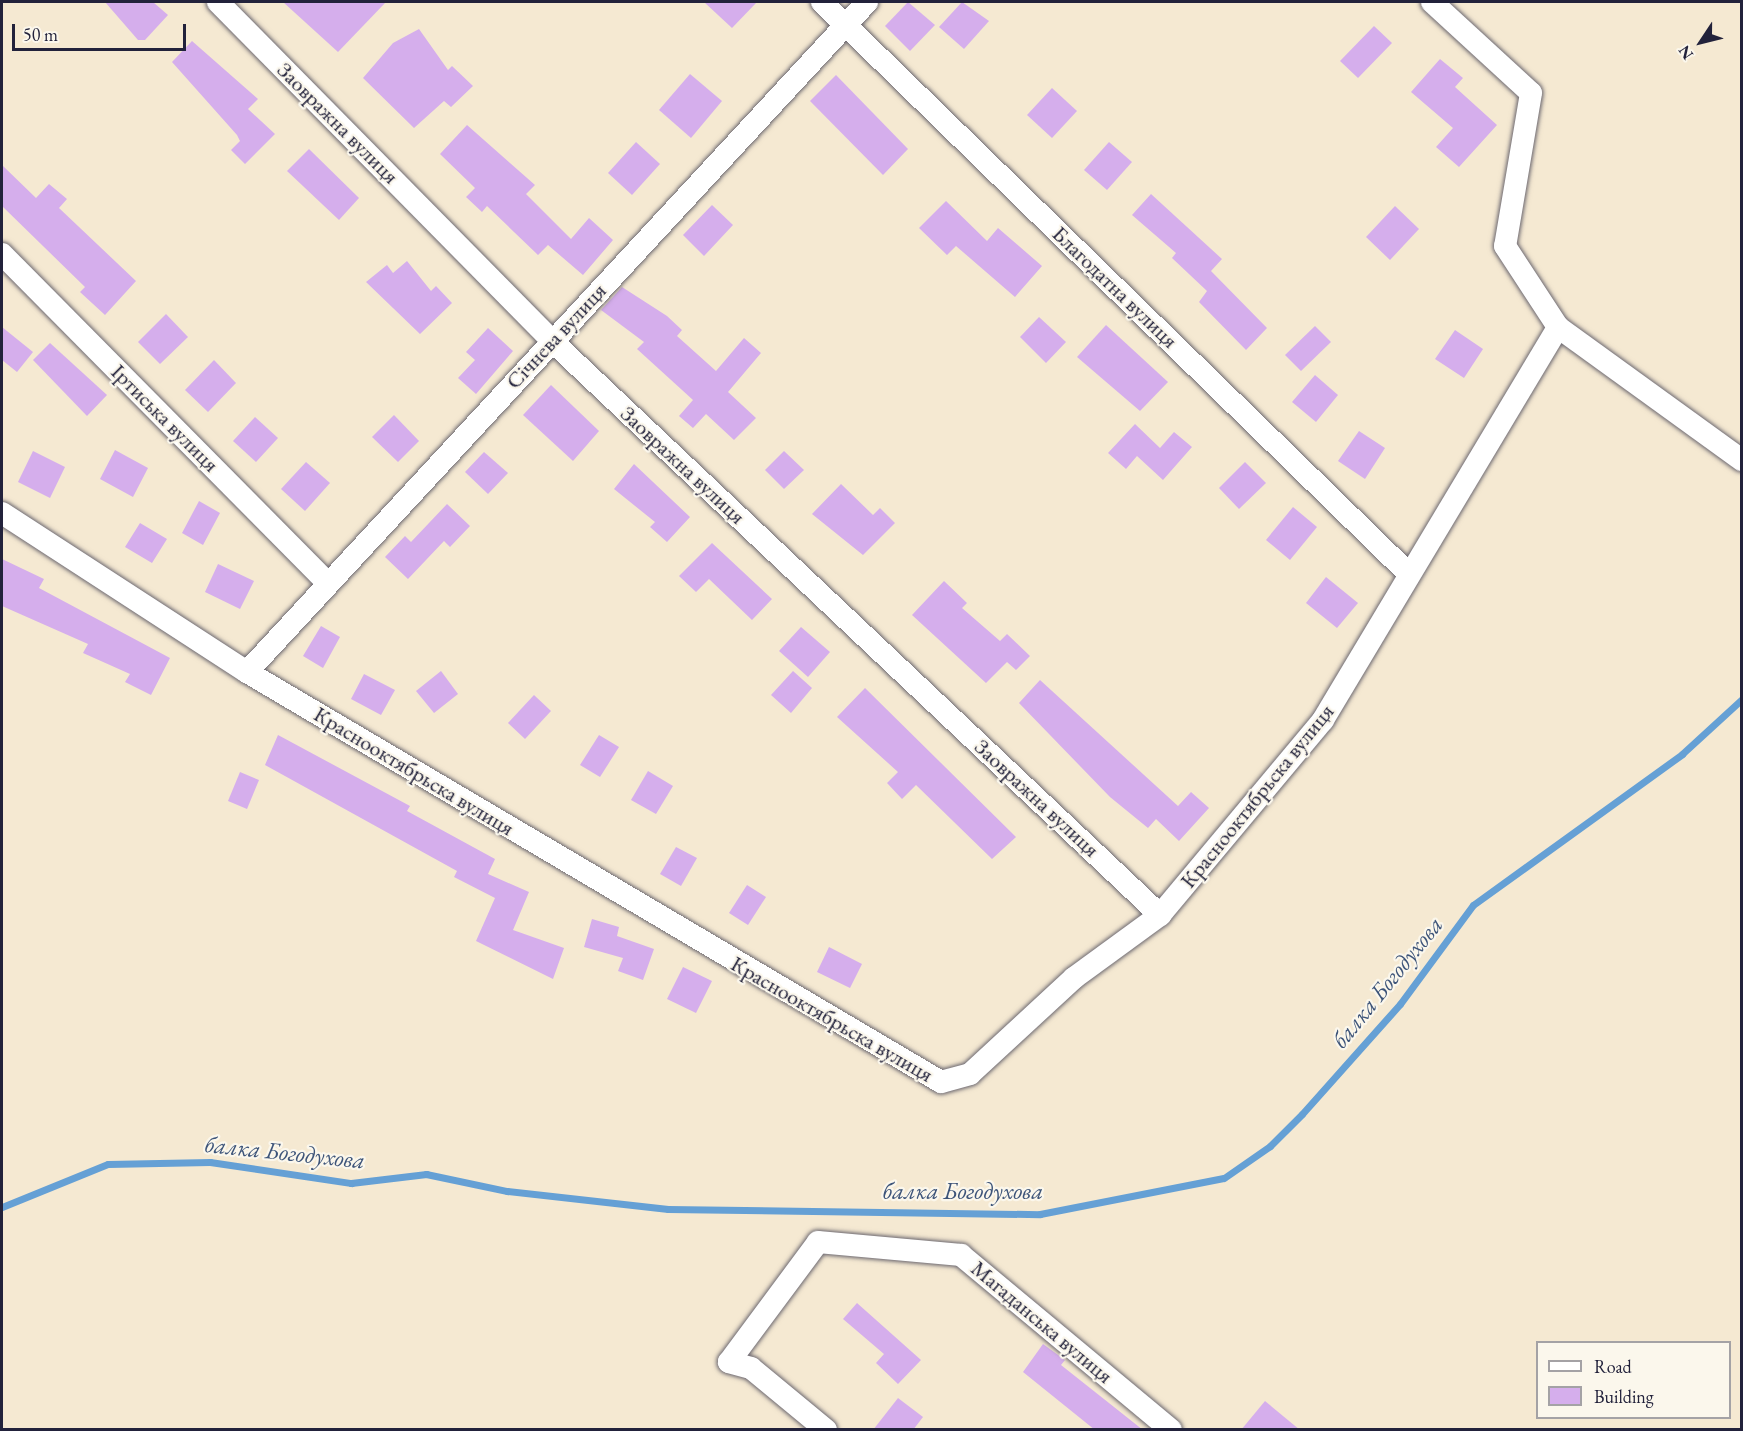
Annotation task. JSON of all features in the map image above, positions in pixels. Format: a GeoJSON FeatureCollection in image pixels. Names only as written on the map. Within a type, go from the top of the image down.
{"type":"FeatureCollection","features":[{"type":"Feature","properties":{"kind":"street","name":"Заовражна вулиця"},"geometry":{"type":"LineString","coordinates":[[218,2],[552,341],[1160,915]]}},
{"type":"Feature","properties":{"kind":"street","name":"Благодатна вулиця"},"geometry":{"type":"LineString","coordinates":[[822,2],[1408,573]]}},
{"type":"Feature","properties":{"kind":"street","name":"Січнева вулиця"},"geometry":{"type":"LineString","coordinates":[[247,672],[844,24],[867,2]]}},
{"type":"Feature","properties":{"kind":"street"},"geometry":{"type":"LineString","coordinates":[[1432,2],[1530,93],[1505,246],[1558,327],[1742,459]]}},
{"type":"Feature","properties":{"kind":"street","name":"Іртиська вулиця"},"geometry":{"type":"LineString","coordinates":[[2,254],[328,583]]}},
{"type":"Feature","properties":{"kind":"street","name":"Краснооктябрьска вулиця"},"geometry":{"type":"LineString","coordinates":[[2,513],[247,672],[940,1082],[970,1074],[1074,978],[1160,915],[1323,720],[1408,573],[1558,327]]}},
{"type":"Feature","properties":{"kind":"street","name":"Магаданська вулиця"},"geometry":{"type":"LineString","coordinates":[[826,1430],[750,1368],[729,1362],[818,1242],[961,1255],[1171,1430]]}},
{"type":"Feature","properties":{"kind":"building"},"geometry":{"type":"Polygon","coordinates":[[[105,2],[153,2],[168,15],[145,40],[138,40],[105,2]]]}},
{"type":"Feature","properties":{"kind":"building"},"geometry":{"type":"Polygon","coordinates":[[[283,2],[386,2],[338,52],[283,2]]]}},
{"type":"Feature","properties":{"kind":"building"},"geometry":{"type":"Polygon","coordinates":[[[704,2],[757,2],[732,28],[704,2]]]}},
{"type":"Feature","properties":{"kind":"building"},"geometry":{"type":"Polygon","coordinates":[[[908,2],[935,25],[910,51],[885,26],[908,2]]]}},
{"type":"Feature","properties":{"kind":"building"},"geometry":{"type":"Polygon","coordinates":[[[962,2],[989,21],[964,49],[939,27],[962,2]]]}},
{"type":"Feature","properties":{"kind":"building"},"geometry":{"type":"Polygon","coordinates":[[[1374,26],[1392,43],[1358,78],[1340,61],[1374,26]]]}},
{"type":"Feature","properties":{"kind":"building"},"geometry":{"type":"Polygon","coordinates":[[[419,29],[448,70],[452,66],[473,86],[451,107],[444,101],[414,128],[363,78],[393,43],[419,29]]]}},
{"type":"Feature","properties":{"kind":"building"},"geometry":{"type":"Polygon","coordinates":[[[192,41],[258,99],[248,109],[275,134],[245,164],[231,150],[240,141],[237,135],[172,62],[192,41]]]}},
{"type":"Feature","properties":{"kind":"building"},"geometry":{"type":"Polygon","coordinates":[[[1440,59],[1463,78],[1455,87],[1497,125],[1459,167],[1436,147],[1453,128],[1411,92],[1440,59]]]}},
{"type":"Feature","properties":{"kind":"building"},"geometry":{"type":"Polygon","coordinates":[[[690,74],[722,101],[691,138],[659,110],[690,74]]]}},
{"type":"Feature","properties":{"kind":"building"},"geometry":{"type":"Polygon","coordinates":[[[836,75],[908,149],[883,175],[810,101],[836,75]]]}},
{"type":"Feature","properties":{"kind":"building"},"geometry":{"type":"Polygon","coordinates":[[[1052,88],[1077,111],[1052,138],[1027,115],[1052,88]]]}},
{"type":"Feature","properties":{"kind":"building"},"geometry":{"type":"Polygon","coordinates":[[[467,125],[535,185],[526,194],[571,239],[589,218],[613,240],[583,275],[548,245],[538,255],[487,206],[482,212],[466,197],[475,188],[440,154],[467,125]]]}},
{"type":"Feature","properties":{"kind":"building"},"geometry":{"type":"Polygon","coordinates":[[[636,142],[660,164],[632,195],[608,173],[636,142]]]}},
{"type":"Feature","properties":{"kind":"building"},"geometry":{"type":"Polygon","coordinates":[[[1109,142],[1132,162],[1107,190],[1084,170],[1109,142]]]}},
{"type":"Feature","properties":{"kind":"building"},"geometry":{"type":"Polygon","coordinates":[[[309,149],[359,198],[339,220],[287,171],[309,149]]]}},
{"type":"Feature","properties":{"kind":"building"},"geometry":{"type":"Polygon","coordinates":[[[2,165],[36,198],[49,184],[67,199],[59,208],[136,281],[105,315],[80,292],[85,287],[2,206],[2,165]]]}},
{"type":"Feature","properties":{"kind":"building"},"geometry":{"type":"Polygon","coordinates":[[[1151,194],[1222,259],[1211,271],[1267,328],[1246,350],[1199,302],[1207,291],[1172,258],[1176,253],[1132,215],[1151,194]]]}},
{"type":"Feature","properties":{"kind":"building"},"geometry":{"type":"Polygon","coordinates":[[[946,201],[987,241],[998,228],[1042,266],[1015,297],[956,246],[947,255],[919,228],[946,201]]]}},
{"type":"Feature","properties":{"kind":"building"},"geometry":{"type":"Polygon","coordinates":[[[712,205],[733,225],[704,256],[683,235],[712,205]]]}},
{"type":"Feature","properties":{"kind":"building"},"geometry":{"type":"Polygon","coordinates":[[[1395,206],[1419,229],[1390,260],[1366,237],[1395,206]]]}},
{"type":"Feature","properties":{"kind":"building"},"geometry":{"type":"Polygon","coordinates":[[[407,261],[431,291],[436,286],[452,303],[420,334],[366,282],[387,265],[393,273],[407,261]]]}},
{"type":"Feature","properties":{"kind":"building"},"geometry":{"type":"Polygon","coordinates":[[[622,287],[667,316],[682,330],[677,336],[716,371],[744,338],[761,353],[728,392],[756,418],[734,440],[706,414],[693,428],[679,416],[693,400],[637,349],[644,342],[601,310],[622,287]]]}},
{"type":"Feature","properties":{"kind":"building"},"geometry":{"type":"Polygon","coordinates":[[[166,314],[188,337],[160,364],[138,342],[166,314]]]}},
{"type":"Feature","properties":{"kind":"building"},"geometry":{"type":"Polygon","coordinates":[[[1039,317],[1066,342],[1046,363],[1020,337],[1039,317]]]}},
{"type":"Feature","properties":{"kind":"building"},"geometry":{"type":"Polygon","coordinates":[[[1106,325],[1168,382],[1140,411],[1077,357],[1106,325]]]}},
{"type":"Feature","properties":{"kind":"building"},"geometry":{"type":"Polygon","coordinates":[[[1315,326],[1331,342],[1301,371],[1285,355],[1315,326]]]}},
{"type":"Feature","properties":{"kind":"building"},"geometry":{"type":"Polygon","coordinates":[[[2,327],[33,352],[17,372],[2,360],[2,327]]]}},
{"type":"Feature","properties":{"kind":"building"},"geometry":{"type":"Polygon","coordinates":[[[488,328],[513,351],[476,394],[458,378],[475,360],[466,352],[488,328]]]}},
{"type":"Feature","properties":{"kind":"building"},"geometry":{"type":"Polygon","coordinates":[[[1455,330],[1483,349],[1464,378],[1435,359],[1455,330]]]}},
{"type":"Feature","properties":{"kind":"building"},"geometry":{"type":"Polygon","coordinates":[[[50,343],[107,395],[87,416],[33,360],[50,343]]]}},
{"type":"Feature","properties":{"kind":"building"},"geometry":{"type":"Polygon","coordinates":[[[214,360],[236,383],[208,412],[185,390],[214,360]]]}},
{"type":"Feature","properties":{"kind":"building"},"geometry":{"type":"Polygon","coordinates":[[[1315,375],[1338,395],[1316,422],[1292,402],[1315,375]]]}},
{"type":"Feature","properties":{"kind":"building"},"geometry":{"type":"Polygon","coordinates":[[[551,385],[599,431],[573,461],[523,415],[551,385]]]}},
{"type":"Feature","properties":{"kind":"building"},"geometry":{"type":"Polygon","coordinates":[[[394,415],[419,441],[398,462],[372,437],[394,415]]]}},
{"type":"Feature","properties":{"kind":"building"},"geometry":{"type":"Polygon","coordinates":[[[255,417],[278,438],[256,462],[233,441],[255,417]]]}},
{"type":"Feature","properties":{"kind":"building"},"geometry":{"type":"Polygon","coordinates":[[[1135,424],[1160,448],[1174,432],[1192,447],[1163,480],[1137,456],[1126,469],[1108,453],[1135,424]]]}},
{"type":"Feature","properties":{"kind":"building"},"geometry":{"type":"Polygon","coordinates":[[[1359,431],[1385,448],[1365,479],[1338,461],[1359,431]]]}},
{"type":"Feature","properties":{"kind":"building"},"geometry":{"type":"Polygon","coordinates":[[[115,450],[148,468],[133,497],[100,479],[115,450]]]}},
{"type":"Feature","properties":{"kind":"building"},"geometry":{"type":"Polygon","coordinates":[[[33,451],[65,467],[50,498],[18,482],[33,451]]]}},
{"type":"Feature","properties":{"kind":"building"},"geometry":{"type":"Polygon","coordinates":[[[784,451],[804,470],[784,489],[765,470],[784,451]]]}},
{"type":"Feature","properties":{"kind":"building"},"geometry":{"type":"Polygon","coordinates":[[[484,452],[508,473],[488,494],[465,472],[484,452]]]}},
{"type":"Feature","properties":{"kind":"building"},"geometry":{"type":"Polygon","coordinates":[[[306,462],[330,483],[305,511],[281,489],[306,462]]]}},
{"type":"Feature","properties":{"kind":"building"},"geometry":{"type":"Polygon","coordinates":[[[1245,462],[1266,483],[1239,509],[1219,488],[1245,462]]]}},
{"type":"Feature","properties":{"kind":"building"},"geometry":{"type":"Polygon","coordinates":[[[634,464],[690,517],[667,542],[650,527],[655,522],[614,489],[634,464]]]}},
{"type":"Feature","properties":{"kind":"building"},"geometry":{"type":"Polygon","coordinates":[[[841,484],[873,515],[880,508],[895,523],[863,555],[812,514],[841,484]]]}},
{"type":"Feature","properties":{"kind":"building"},"geometry":{"type":"Polygon","coordinates":[[[199,501],[220,513],[203,545],[182,533],[199,501]]]}},
{"type":"Feature","properties":{"kind":"building"},"geometry":{"type":"Polygon","coordinates":[[[447,504],[470,526],[450,547],[444,541],[408,579],[385,557],[405,536],[411,542],[447,504]]]}},
{"type":"Feature","properties":{"kind":"building"},"geometry":{"type":"Polygon","coordinates":[[[1293,507],[1317,527],[1290,560],[1266,540],[1293,507]]]}},
{"type":"Feature","properties":{"kind":"building"},"geometry":{"type":"Polygon","coordinates":[[[140,523],[167,539],[152,563],[125,547],[140,523]]]}},
{"type":"Feature","properties":{"kind":"building"},"geometry":{"type":"Polygon","coordinates":[[[712,543],[772,599],[752,620],[709,579],[696,592],[679,576],[712,543]]]}},
{"type":"Feature","properties":{"kind":"building"},"geometry":{"type":"Polygon","coordinates":[[[2,559],[44,579],[39,588],[170,658],[151,695],[125,682],[130,674],[83,653],[88,644],[2,606],[2,559]]]}},
{"type":"Feature","properties":{"kind":"building"},"geometry":{"type":"Polygon","coordinates":[[[218,564],[254,581],[240,609],[205,592],[218,564]]]}},
{"type":"Feature","properties":{"kind":"building"},"geometry":{"type":"Polygon","coordinates":[[[1326,577],[1358,603],[1337,628],[1306,603],[1326,577]]]}},
{"type":"Feature","properties":{"kind":"building"},"geometry":{"type":"Polygon","coordinates":[[[944,581],[967,603],[962,608],[1000,641],[1007,634],[1030,656],[1016,670],[1007,662],[986,683],[912,615],[944,581]]]}},
{"type":"Feature","properties":{"kind":"building"},"geometry":{"type":"Polygon","coordinates":[[[321,626],[340,637],[323,668],[303,656],[321,626]]]}},
{"type":"Feature","properties":{"kind":"building"},"geometry":{"type":"Polygon","coordinates":[[[801,627],[830,652],[808,677],[779,651],[801,627]]]}},
{"type":"Feature","properties":{"kind":"building"},"geometry":{"type":"Polygon","coordinates":[[[441,671],[458,694],[434,713],[416,691],[441,671]]]}},
{"type":"Feature","properties":{"kind":"building"},"geometry":{"type":"Polygon","coordinates":[[[793,671],[812,688],[791,713],[771,695],[793,671]]]}},
{"type":"Feature","properties":{"kind":"building"},"geometry":{"type":"Polygon","coordinates":[[[364,674],[395,690],[381,715],[351,699],[364,674]]]}},
{"type":"Feature","properties":{"kind":"building"},"geometry":{"type":"Polygon","coordinates":[[[1040,680],[1178,806],[1191,792],[1209,808],[1179,841],[1156,819],[1148,828],[1110,797],[1019,703],[1040,680]]]}},
{"type":"Feature","properties":{"kind":"building"},"geometry":{"type":"Polygon","coordinates":[[[865,688],[1016,837],[992,859],[916,785],[902,799],[887,783],[898,772],[837,717],[865,688]]]}},
{"type":"Feature","properties":{"kind":"building"},"geometry":{"type":"Polygon","coordinates":[[[534,695],[551,711],[525,739],[508,723],[534,695]]]}},
{"type":"Feature","properties":{"kind":"building"},"geometry":{"type":"Polygon","coordinates":[[[278,735],[410,806],[407,811],[495,859],[488,874],[529,892],[513,930],[564,948],[553,979],[476,941],[495,898],[454,877],[457,871],[265,765],[278,735]]]}},
{"type":"Feature","properties":{"kind":"building"},"geometry":{"type":"Polygon","coordinates":[[[599,735],[619,747],[600,777],[580,765],[599,735]]]}},
{"type":"Feature","properties":{"kind":"building"},"geometry":{"type":"Polygon","coordinates":[[[648,771],[673,786],[656,814],[631,800],[648,771]]]}},
{"type":"Feature","properties":{"kind":"building"},"geometry":{"type":"Polygon","coordinates":[[[240,772],[259,780],[247,809],[228,801],[240,772]]]}},
{"type":"Feature","properties":{"kind":"building"},"geometry":{"type":"Polygon","coordinates":[[[676,847],[697,858],[681,886],[660,874],[676,847]]]}},
{"type":"Feature","properties":{"kind":"building"},"geometry":{"type":"Polygon","coordinates":[[[747,885],[766,897],[748,925],[729,913],[747,885]]]}},
{"type":"Feature","properties":{"kind":"building"},"geometry":{"type":"Polygon","coordinates":[[[592,919],[619,927],[617,936],[654,949],[643,980],[618,971],[623,958],[584,947],[592,919]]]}},
{"type":"Feature","properties":{"kind":"building"},"geometry":{"type":"Polygon","coordinates":[[[829,947],[862,964],[850,988],[817,972],[829,947]]]}},
{"type":"Feature","properties":{"kind":"building"},"geometry":{"type":"Polygon","coordinates":[[[683,967],[712,981],[696,1013],[667,999],[683,967]]]}},
{"type":"Feature","properties":{"kind":"building"},"geometry":{"type":"Polygon","coordinates":[[[857,1303],[921,1360],[898,1384],[876,1363],[884,1354],[843,1319],[857,1303]]]}},
{"type":"Feature","properties":{"kind":"building"},"geometry":{"type":"Polygon","coordinates":[[[1043,1344],[1065,1360],[1061,1365],[1143,1430],[1095,1430],[1023,1372],[1043,1344]]]}},
{"type":"Feature","properties":{"kind":"building"},"geometry":{"type":"Polygon","coordinates":[[[898,1398],[923,1417],[913,1430],[873,1430],[898,1398]]]}},
{"type":"Feature","properties":{"kind":"building"},"geometry":{"type":"Polygon","coordinates":[[[1265,1401],[1300,1430],[1241,1430],[1265,1401]]]}},
{"type":"Feature","properties":{"kind":"waterway","name":"балка Богодухова"},"geometry":{"type":"LineString","coordinates":[[2,1207],[108,1164],[210,1162],[351,1183],[426,1174],[507,1191],[668,1209],[1040,1214],[1224,1178],[1270,1146],[1302,1114],[1400,1004],[1473,905],[1682,754],[1742,699]]}}]}
